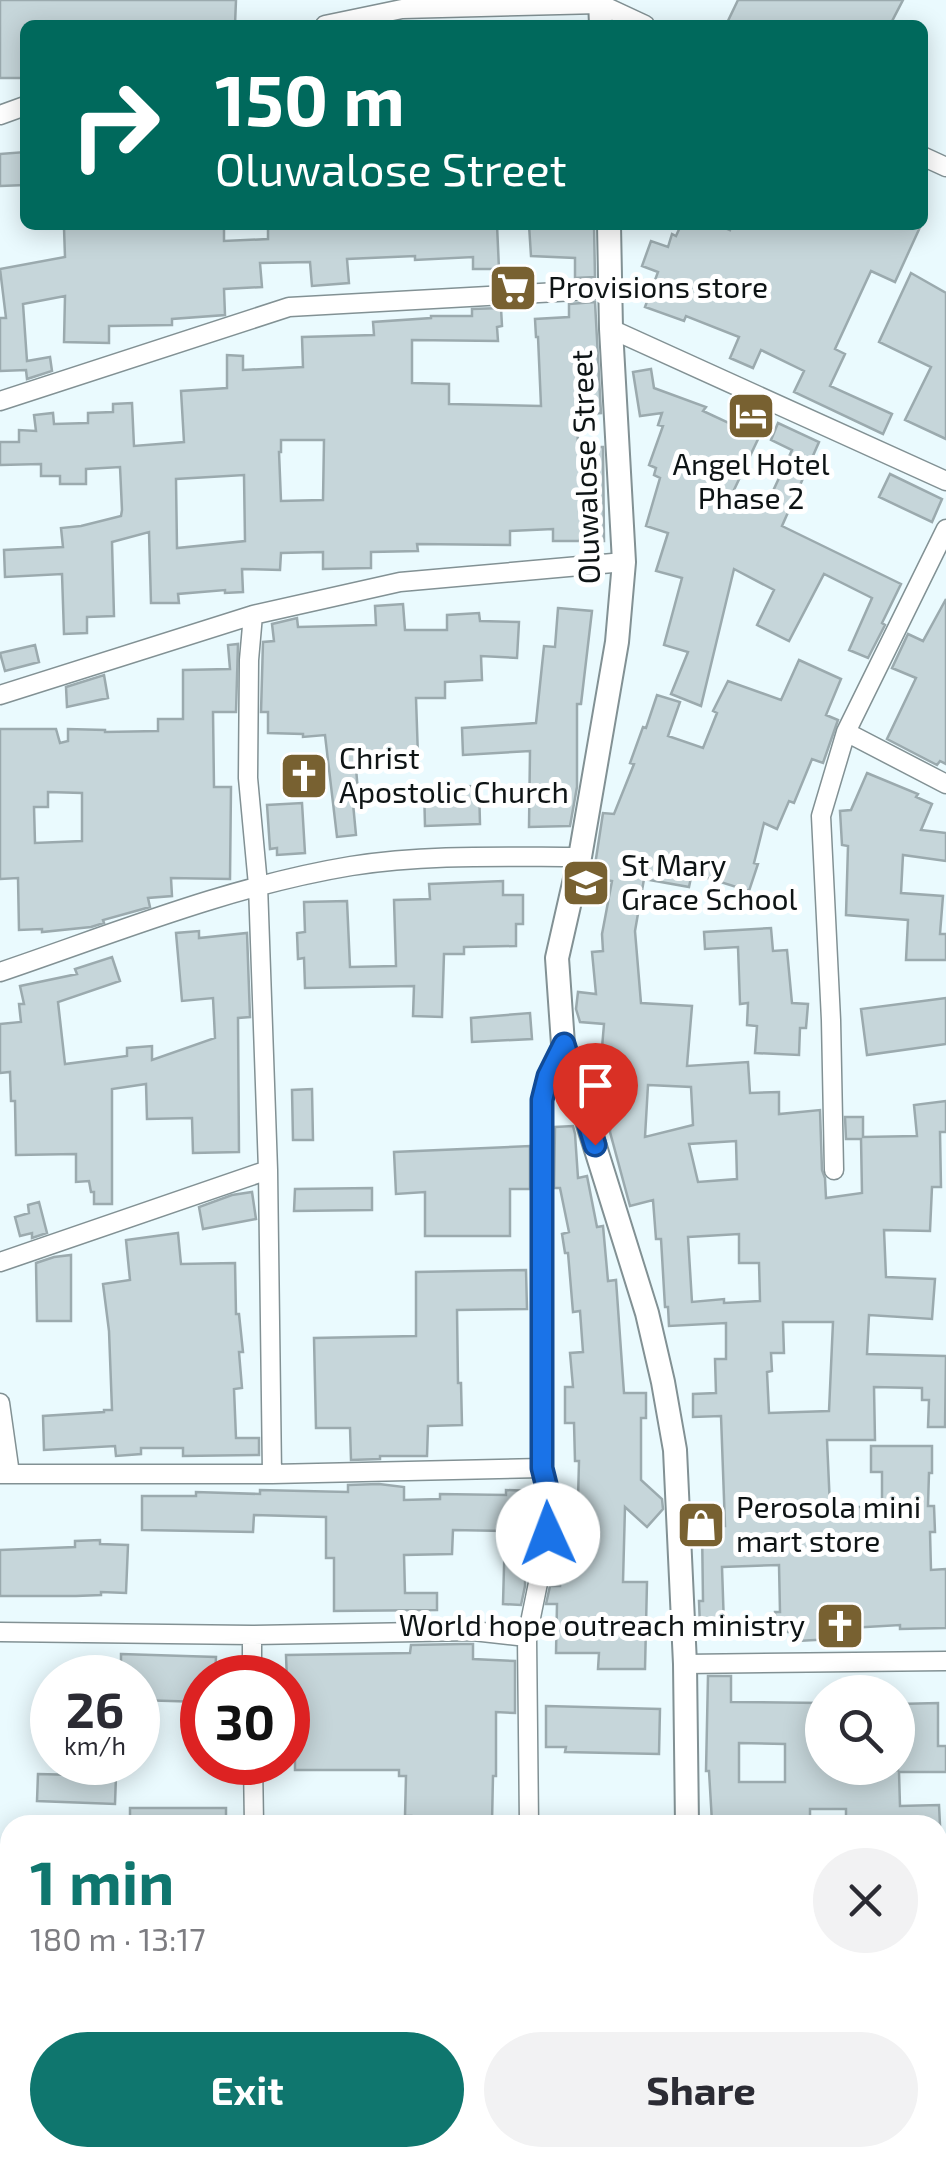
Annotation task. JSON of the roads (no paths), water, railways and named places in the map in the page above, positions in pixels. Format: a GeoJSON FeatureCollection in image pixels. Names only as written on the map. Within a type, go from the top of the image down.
{"type":"FeatureCollection","features":[{"type":"Feature","properties":{"kind":"street"},"geometry":{"type":"LineString","coordinates":[[348,20],[402,9],[600,10],[630,20]]}},
{"type":"Feature","properties":{"kind":"street","name":"Oluwalose Street"},"geometry":{"type":"LineString","coordinates":[[609,230],[624,562],[617,642],[580,857],[558,958],[564,1044],[647,1314],[675,1450],[685,1664],[687,1815]]}},
{"type":"Feature","properties":{"kind":"street"},"geometry":{"type":"LineString","coordinates":[[0,401],[289,306],[611,289]]}},
{"type":"Feature","properties":{"kind":"street"},"geometry":{"type":"LineString","coordinates":[[612,328],[946,481]]}},
{"type":"Feature","properties":{"kind":"street"},"geometry":{"type":"LineString","coordinates":[[834,1170],[821,816],[846,732],[946,529]]}},
{"type":"Feature","properties":{"kind":"street"},"geometry":{"type":"LineString","coordinates":[[0,696],[253,614],[400,582],[624,562]]}},
{"type":"Feature","properties":{"kind":"street"},"geometry":{"type":"LineString","coordinates":[[253,614],[248,660],[248,778],[258,885],[268,1170],[272,1474]]}},
{"type":"Feature","properties":{"kind":"street"},"geometry":{"type":"LineString","coordinates":[[846,732],[946,784]]}},
{"type":"Feature","properties":{"kind":"street"},"geometry":{"type":"LineString","coordinates":[[0,972],[258,885],[352,866],[440,856],[580,857]]}},
{"type":"Feature","properties":{"kind":"street"},"geometry":{"type":"LineString","coordinates":[[528,1815],[527,1636],[548,1534],[549,1496],[542,1468],[542,1100],[548,1076],[564,1044]]}},
{"type":"Feature","properties":{"kind":"street"},"geometry":{"type":"LineString","coordinates":[[0,1262],[268,1170]]}},
{"type":"Feature","properties":{"kind":"street"},"geometry":{"type":"LineString","coordinates":[[0,1403],[5,1474],[542,1468]]}},
{"type":"Feature","properties":{"kind":"street"},"geometry":{"type":"LineString","coordinates":[[0,1632],[252,1635],[473,1631],[527,1636]]}},
{"type":"Feature","properties":{"kind":"street"},"geometry":{"type":"LineString","coordinates":[[252,1635],[252,1655]]}},
{"type":"Feature","properties":{"kind":"street"},"geometry":{"type":"LineString","coordinates":[[685,1664],[946,1661]]}},
{"type":"Feature","properties":{"kind":"street"},"geometry":{"type":"LineString","coordinates":[[253,1785],[254,1815]]}},
{"type":"Feature","properties":{"kind":"place","name":"Provisions store"},"geometry":{"type":"Point","coordinates":[513,288]}},
{"type":"Feature","properties":{"kind":"place","name":"Angel Hotel Phase 2"},"geometry":{"type":"Point","coordinates":[751,416]}},
{"type":"Feature","properties":{"kind":"place","name":"Christ Apostolic Church"},"geometry":{"type":"Point","coordinates":[304,776]}},
{"type":"Feature","properties":{"kind":"place","name":"St Mary Grace School"},"geometry":{"type":"Point","coordinates":[586,883]}},
{"type":"Feature","properties":{"kind":"place","name":"Perosola mini mart store"},"geometry":{"type":"Point","coordinates":[701,1525]}},
{"type":"Feature","properties":{"kind":"place","name":"World hope outreach ministry"},"geometry":{"type":"Point","coordinates":[840,1626]}}]}
